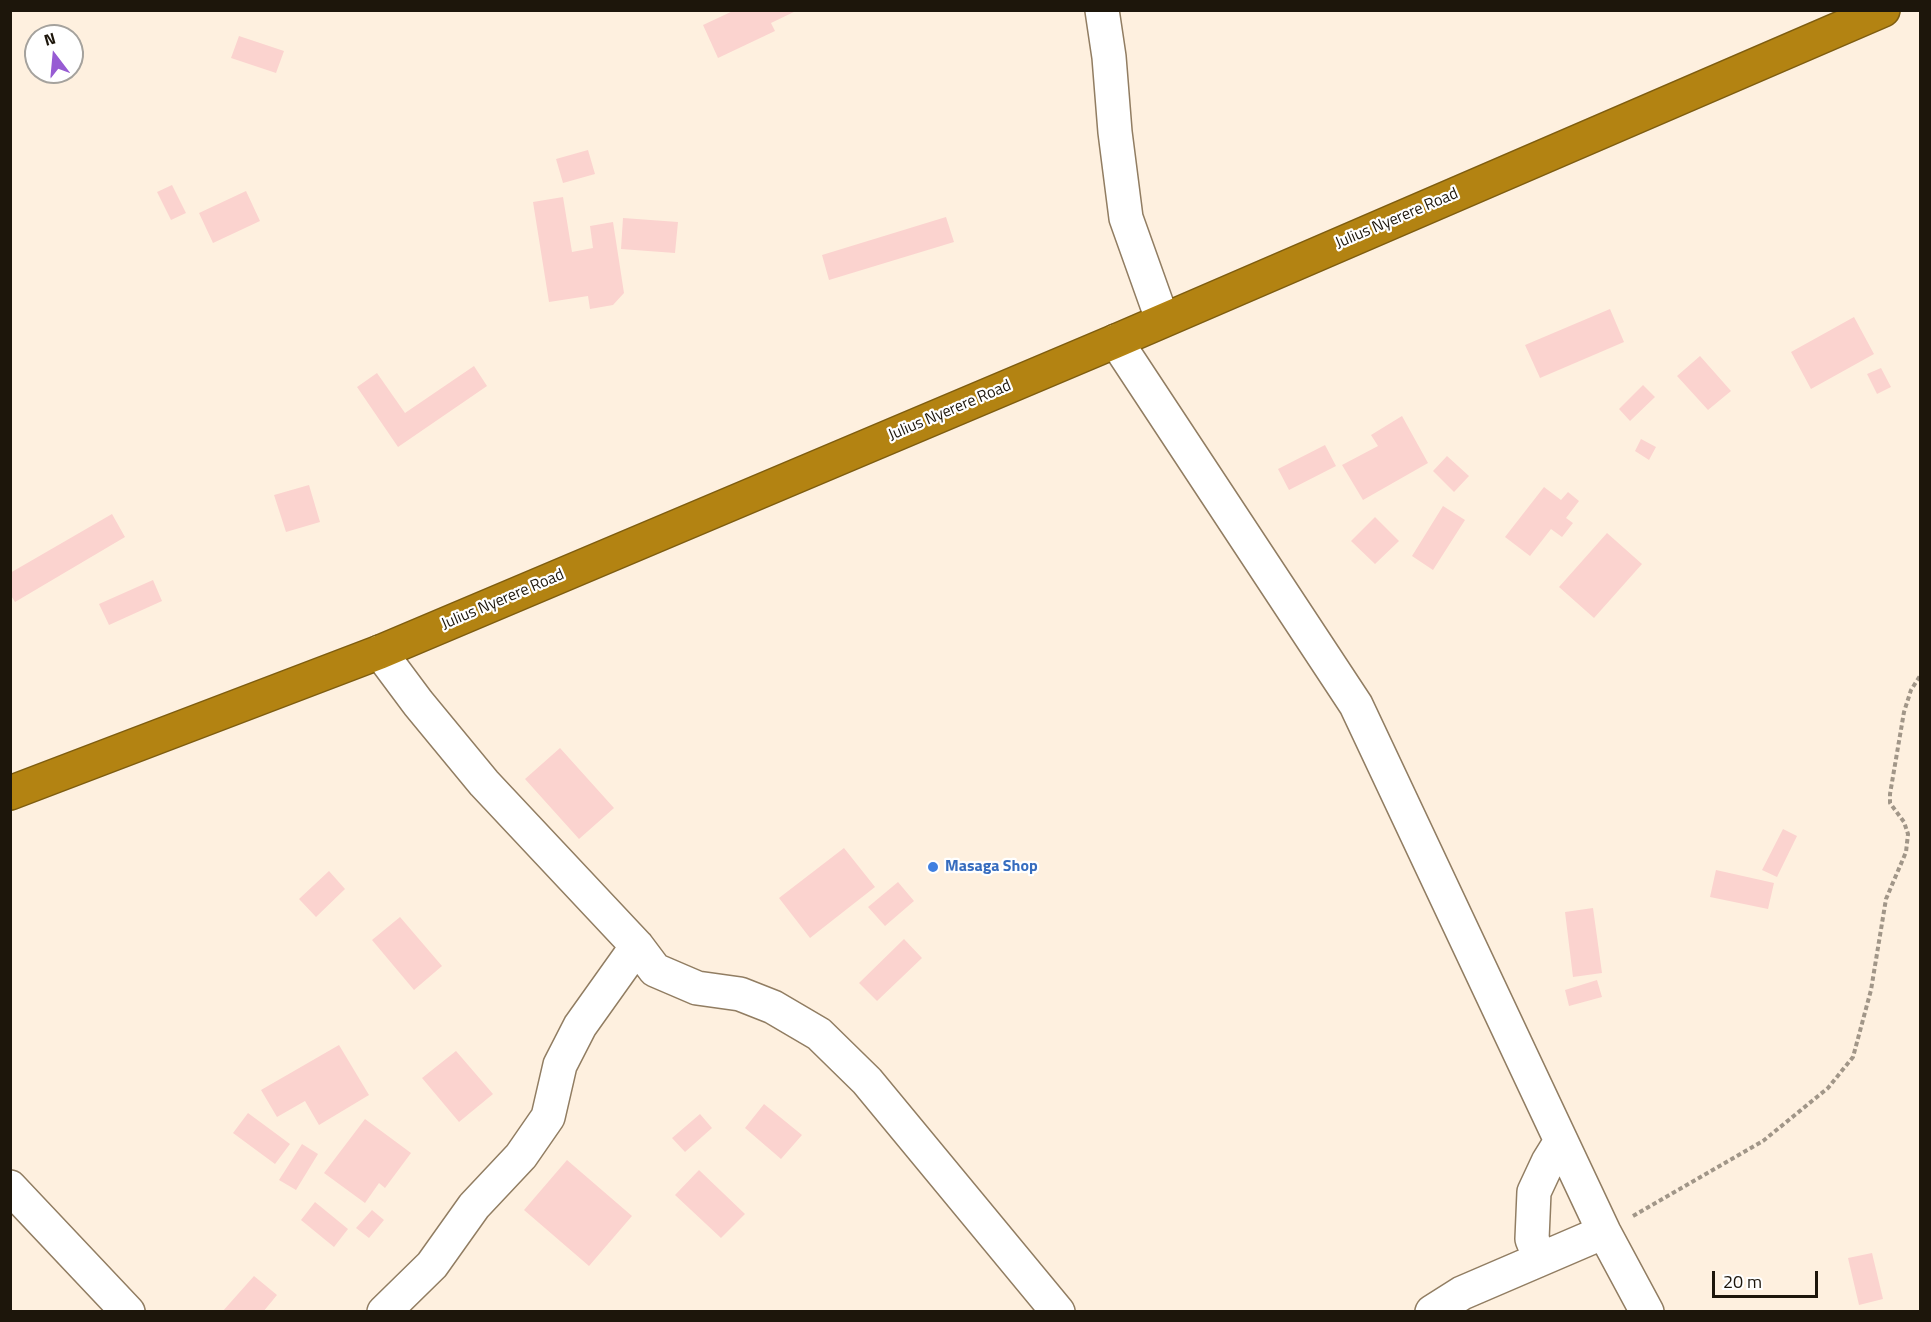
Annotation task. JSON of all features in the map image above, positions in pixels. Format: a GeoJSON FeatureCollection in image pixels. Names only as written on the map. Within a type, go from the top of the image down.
{"type":"FeatureCollection","features":[{"type":"Feature","properties":{"kind":"highway","name":"Julius Nyerere Road"},"geometry":{"type":"LineString","coordinates":[[10,793],[380,652],[1116,341],[1162,319],[1883,10]]}},
{"type":"Feature","properties":{"kind":"street"},"geometry":{"type":"LineString","coordinates":[[1102,10],[1126,218],[1162,319]]}},
{"type":"Feature","properties":{"kind":"street"},"geometry":{"type":"LineString","coordinates":[[1116,341],[1356,705],[1604,1232],[1647,1311]]}},
{"type":"Feature","properties":{"kind":"street"},"geometry":{"type":"LineString","coordinates":[[380,652],[418,703],[484,783],[637,946],[655,970],[697,988],[740,994],[773,1007],[819,1034],[867,1081],[1058,1311]]}},
{"type":"Feature","properties":{"kind":"street"},"geometry":{"type":"LineString","coordinates":[[384,1311],[432,1265],[474,1206],[521,1156],[548,1118],[560,1065],[580,1026],[637,946]]}},
{"type":"Feature","properties":{"kind":"street"},"geometry":{"type":"LineString","coordinates":[[1540,1259],[1532,1239],[1534,1192],[1561,1141]]}},
{"type":"Feature","properties":{"kind":"street"},"geometry":{"type":"LineString","coordinates":[[10,1187],[128,1311]]}},
{"type":"Feature","properties":{"kind":"street"},"geometry":{"type":"LineString","coordinates":[[1432,1311],[1462,1293],[1604,1232]]}},
{"type":"Feature","properties":{"kind":"path"},"geometry":{"type":"LineString","coordinates":[[1604,1232],[1763,1141],[1828,1089],[1853,1057],[1872,990],[1886,899],[1905,852],[1908,834],[1904,822],[1890,803],[1890,794],[1904,712],[1911,690],[1920,676]]}},
{"type":"Feature","properties":{"kind":"building"},"geometry":{"type":"Polygon","coordinates":[[[735,10],[798,10],[771,23],[775,31],[718,58],[703,25],[735,10]]]}},
{"type":"Feature","properties":{"kind":"building"},"geometry":{"type":"Polygon","coordinates":[[[239,36],[284,51],[276,73],[231,58],[239,36]]]}},
{"type":"Feature","properties":{"kind":"building"},"geometry":{"type":"Polygon","coordinates":[[[588,150],[595,174],[563,183],[556,159],[588,150]]]}},
{"type":"Feature","properties":{"kind":"building"},"geometry":{"type":"Polygon","coordinates":[[[172,185],[186,213],[171,220],[157,192],[172,185]]]}},
{"type":"Feature","properties":{"kind":"building"},"geometry":{"type":"Polygon","coordinates":[[[246,191],[260,221],[213,243],[199,213],[246,191]]]}},
{"type":"Feature","properties":{"kind":"building"},"geometry":{"type":"Polygon","coordinates":[[[563,197],[572,252],[593,248],[590,226],[613,222],[624,293],[613,305],[590,309],[588,296],[549,302],[533,202],[563,197]]]}},
{"type":"Feature","properties":{"kind":"building"},"geometry":{"type":"Polygon","coordinates":[[[946,217],[954,242],[829,280],[822,255],[946,217]]]}},
{"type":"Feature","properties":{"kind":"building"},"geometry":{"type":"Polygon","coordinates":[[[623,218],[678,222],[675,253],[621,249],[623,218]]]}},
{"type":"Feature","properties":{"kind":"building"},"geometry":{"type":"Polygon","coordinates":[[[1610,309],[1624,342],[1540,378],[1525,345],[1610,309]]]}},
{"type":"Feature","properties":{"kind":"building"},"geometry":{"type":"Polygon","coordinates":[[[1854,317],[1874,354],[1811,389],[1791,352],[1854,317]]]}},
{"type":"Feature","properties":{"kind":"building"},"geometry":{"type":"Polygon","coordinates":[[[1700,356],[1731,391],[1708,410],[1677,376],[1700,356]]]}},
{"type":"Feature","properties":{"kind":"building"},"geometry":{"type":"Polygon","coordinates":[[[474,366],[487,386],[398,447],[357,387],[377,373],[405,413],[474,366]]]}},
{"type":"Feature","properties":{"kind":"building"},"geometry":{"type":"Polygon","coordinates":[[[1881,368],[1891,387],[1877,394],[1867,374],[1881,368]]]}},
{"type":"Feature","properties":{"kind":"building"},"geometry":{"type":"Polygon","coordinates":[[[1643,385],[1655,397],[1630,421],[1619,409],[1643,385]]]}},
{"type":"Feature","properties":{"kind":"building"},"geometry":{"type":"Polygon","coordinates":[[[1402,416],[1428,463],[1363,500],[1342,465],[1378,446],[1371,435],[1402,416]]]}},
{"type":"Feature","properties":{"kind":"building"},"geometry":{"type":"Polygon","coordinates":[[[1641,439],[1656,447],[1649,460],[1635,451],[1641,439]]]}},
{"type":"Feature","properties":{"kind":"building"},"geometry":{"type":"Polygon","coordinates":[[[1325,445],[1336,466],[1289,490],[1278,469],[1325,445]]]}},
{"type":"Feature","properties":{"kind":"building"},"geometry":{"type":"Polygon","coordinates":[[[1447,456],[1469,476],[1454,492],[1433,471],[1447,456]]]}},
{"type":"Feature","properties":{"kind":"building"},"geometry":{"type":"Polygon","coordinates":[[[309,485],[320,522],[286,532],[274,495],[309,485]]]}},
{"type":"Feature","properties":{"kind":"building"},"geometry":{"type":"Polygon","coordinates":[[[1544,487],[1561,500],[1568,492],[1579,501],[1566,518],[1573,523],[1562,537],[1551,529],[1530,556],[1505,537],[1544,487]]]}},
{"type":"Feature","properties":{"kind":"building"},"geometry":{"type":"Polygon","coordinates":[[[1443,506],[1465,520],[1433,570],[1412,556],[1443,506]]]}},
{"type":"Feature","properties":{"kind":"building"},"geometry":{"type":"Polygon","coordinates":[[[112,514],[125,537],[15,602],[10,594],[10,573],[112,514]]]}},
{"type":"Feature","properties":{"kind":"building"},"geometry":{"type":"Polygon","coordinates":[[[1375,517],[1399,541],[1375,564],[1351,541],[1375,517]]]}},
{"type":"Feature","properties":{"kind":"building"},"geometry":{"type":"Polygon","coordinates":[[[1607,533],[1642,564],[1594,618],[1559,587],[1607,533]]]}},
{"type":"Feature","properties":{"kind":"building"},"geometry":{"type":"Polygon","coordinates":[[[153,580],[162,601],[109,625],[99,604],[153,580]]]}},
{"type":"Feature","properties":{"kind":"building"},"geometry":{"type":"Polygon","coordinates":[[[560,748],[614,808],[579,839],[525,779],[560,748]]]}},
{"type":"Feature","properties":{"kind":"building"},"geometry":{"type":"Polygon","coordinates":[[[1783,829],[1797,836],[1777,877],[1762,870],[1783,829]]]}},
{"type":"Feature","properties":{"kind":"building"},"geometry":{"type":"Polygon","coordinates":[[[844,848],[875,887],[810,938],[779,898],[844,848]]]}},
{"type":"Feature","properties":{"kind":"building"},"geometry":{"type":"Polygon","coordinates":[[[1716,870],[1774,883],[1768,909],[1710,897],[1716,870]]]}},
{"type":"Feature","properties":{"kind":"building"},"geometry":{"type":"Polygon","coordinates":[[[329,871],[345,889],[316,917],[299,899],[329,871]]]}},
{"type":"Feature","properties":{"kind":"building"},"geometry":{"type":"Polygon","coordinates":[[[898,882],[914,901],[885,926],[868,907],[898,882]]]}},
{"type":"Feature","properties":{"kind":"building"},"geometry":{"type":"Polygon","coordinates":[[[1593,908],[1602,973],[1573,977],[1565,912],[1593,908]]]}},
{"type":"Feature","properties":{"kind":"building"},"geometry":{"type":"Polygon","coordinates":[[[400,917],[442,966],[414,990],[372,940],[400,917]]]}},
{"type":"Feature","properties":{"kind":"building"},"geometry":{"type":"Polygon","coordinates":[[[904,939],[922,958],[877,1001],[859,983],[904,939]]]}},
{"type":"Feature","properties":{"kind":"building"},"geometry":{"type":"Polygon","coordinates":[[[1597,980],[1602,997],[1569,1006],[1565,990],[1597,980]]]}},
{"type":"Feature","properties":{"kind":"building"},"geometry":{"type":"Polygon","coordinates":[[[339,1045],[369,1095],[319,1125],[305,1101],[277,1117],[261,1090],[339,1045]]]}},
{"type":"Feature","properties":{"kind":"building"},"geometry":{"type":"Polygon","coordinates":[[[456,1051],[493,1094],[459,1122],[422,1078],[456,1051]]]}},
{"type":"Feature","properties":{"kind":"building"},"geometry":{"type":"Polygon","coordinates":[[[764,1104],[802,1135],[781,1159],[745,1128],[764,1104]]]}},
{"type":"Feature","properties":{"kind":"building"},"geometry":{"type":"Polygon","coordinates":[[[248,1113],[290,1144],[275,1164],[233,1133],[248,1113]]]}},
{"type":"Feature","properties":{"kind":"building"},"geometry":{"type":"Polygon","coordinates":[[[700,1114],[712,1128],[685,1152],[672,1138],[700,1114]]]}},
{"type":"Feature","properties":{"kind":"building"},"geometry":{"type":"Polygon","coordinates":[[[365,1119],[411,1153],[385,1188],[379,1183],[365,1203],[324,1173],[365,1119]]]}},
{"type":"Feature","properties":{"kind":"building"},"geometry":{"type":"Polygon","coordinates":[[[302,1144],[318,1154],[296,1190],[279,1180],[302,1144]]]}},
{"type":"Feature","properties":{"kind":"building"},"geometry":{"type":"Polygon","coordinates":[[[567,1160],[632,1216],[589,1266],[524,1210],[567,1160]]]}},
{"type":"Feature","properties":{"kind":"building"},"geometry":{"type":"Polygon","coordinates":[[[699,1170],[745,1214],[721,1238],[675,1195],[699,1170]]]}},
{"type":"Feature","properties":{"kind":"building"},"geometry":{"type":"Polygon","coordinates":[[[315,1202],[348,1229],[334,1247],[301,1220],[315,1202]]]}},
{"type":"Feature","properties":{"kind":"building"},"geometry":{"type":"Polygon","coordinates":[[[372,1210],[384,1220],[369,1238],[356,1228],[372,1210]]]}},
{"type":"Feature","properties":{"kind":"building"},"geometry":{"type":"Polygon","coordinates":[[[1872,1253],[1883,1299],[1859,1305],[1848,1258],[1872,1253]]]}},
{"type":"Feature","properties":{"kind":"building"},"geometry":{"type":"Polygon","coordinates":[[[254,1276],[277,1295],[263,1312],[222,1312],[254,1276]]]}},
{"type":"Feature","properties":{"kind":"place","name":"Masaga Shop"},"geometry":{"type":"Point","coordinates":[933,867]}}]}
